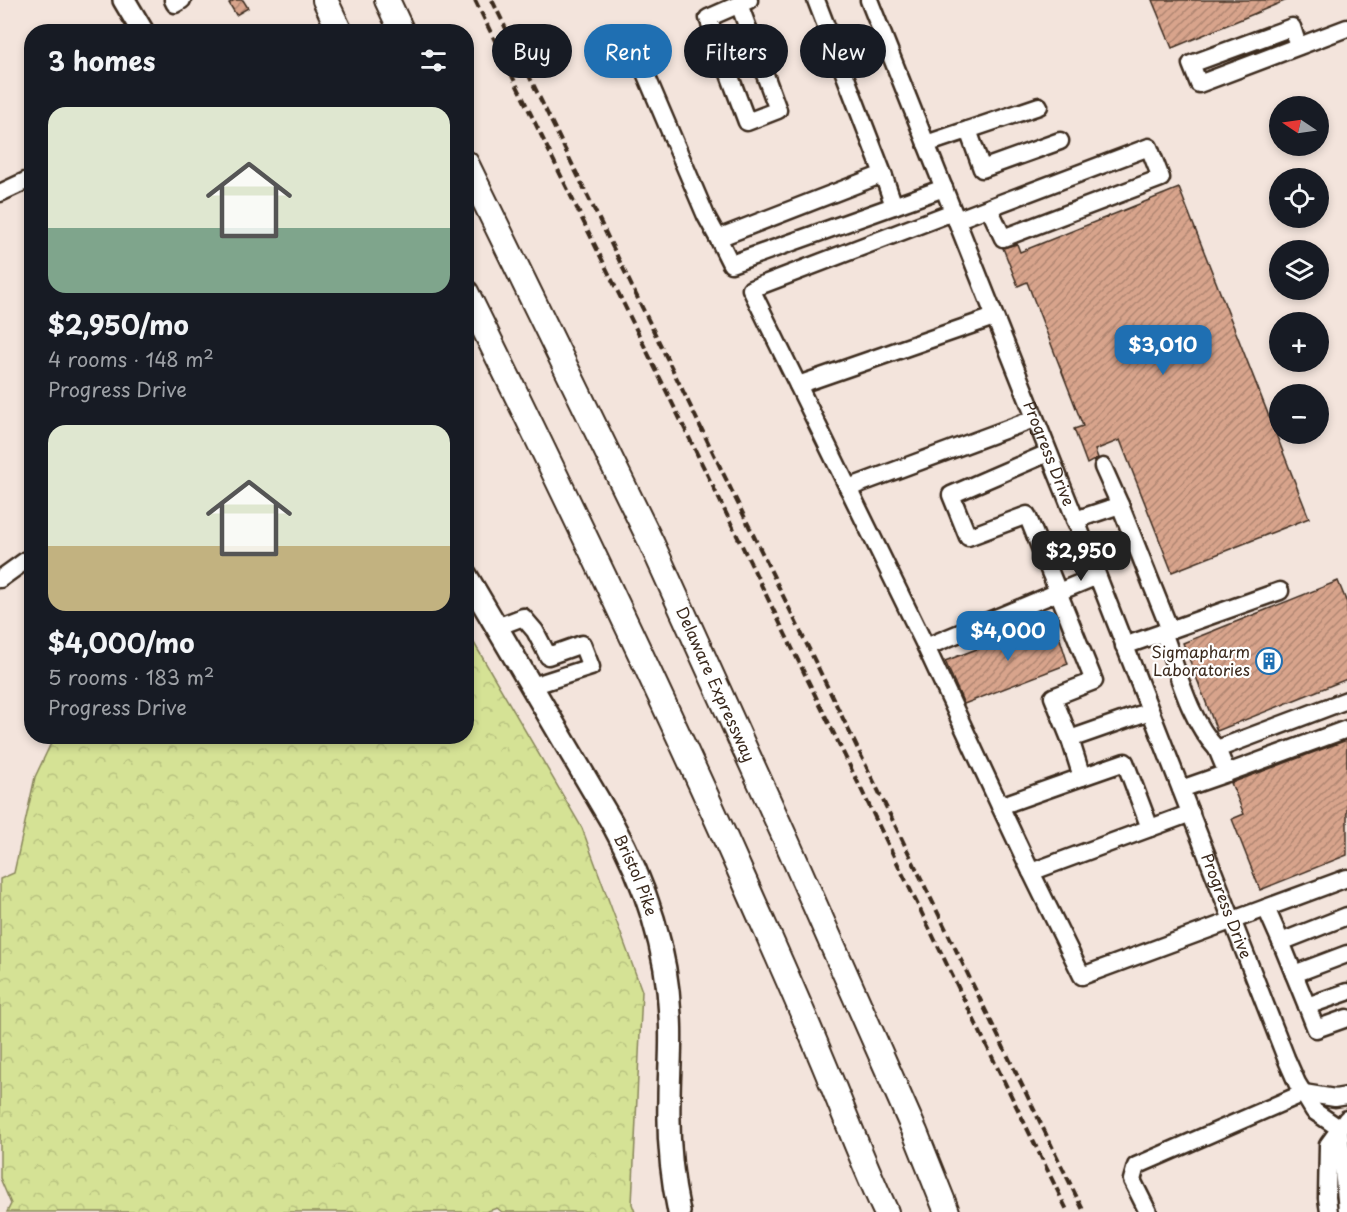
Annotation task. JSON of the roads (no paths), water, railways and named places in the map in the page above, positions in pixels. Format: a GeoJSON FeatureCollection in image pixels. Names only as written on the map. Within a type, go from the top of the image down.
{"type":"FeatureCollection","features":[{"type":"Feature","properties":{"kind":"highway"},"geometry":{"type":"LineString","coordinates":[[325,0],[336,24]]}},
{"type":"Feature","properties":{"kind":"highway"},"geometry":{"type":"LineString","coordinates":[[387,0],[398,24]]}},
{"type":"Feature","properties":{"kind":"highway","name":"Delaware Expressway"},"geometry":{"type":"LineString","coordinates":[[474,179],[657,555],[788,842],[915,1132],[947,1212]]}},
{"type":"Feature","properties":{"kind":"highway"},"geometry":{"type":"LineString","coordinates":[[474,308],[591,546],[665,704],[816,1044],[858,1146],[877,1212]]}},
{"type":"Feature","properties":{"kind":"highway"},"geometry":{"type":"LineString","coordinates":[[915,1132],[963,1212]]}},
{"type":"Feature","properties":{"kind":"highway"},"geometry":{"type":"LineString","coordinates":[[863,1165],[886,1212]]}},
{"type":"Feature","properties":{"kind":"main road"},"geometry":{"type":"LineString","coordinates":[[124,0],[138,24]]}},
{"type":"Feature","properties":{"kind":"main road","name":"Bristol Pike"},"geometry":{"type":"LineString","coordinates":[[474,588],[622,841],[641,879],[655,920],[664,957],[669,995],[671,1034],[669,1144],[680,1212]]}},
{"type":"Feature","properties":{"kind":"street"},"geometry":{"type":"LineString","coordinates":[[173,0],[175,4],[182,0]]}},
{"type":"Feature","properties":{"kind":"street"},"geometry":{"type":"LineString","coordinates":[[816,0],[894,206]]}},
{"type":"Feature","properties":{"kind":"street","name":"Progress Drive"},"geometry":{"type":"LineString","coordinates":[[869,0],[1286,1058],[1314,1111],[1343,1124]]}},
{"type":"Feature","properties":{"kind":"street"},"geometry":{"type":"LineString","coordinates":[[744,2],[778,110],[747,122],[708,18],[744,2]]}},
{"type":"Feature","properties":{"kind":"street"},"geometry":{"type":"LineString","coordinates":[[1298,46],[1292,27],[1191,64],[1199,84],[1298,46],[1347,27]]}},
{"type":"Feature","properties":{"kind":"street"},"geometry":{"type":"LineString","coordinates":[[647,78],[706,216],[731,264],[944,188]]}},
{"type":"Feature","properties":{"kind":"street"},"geometry":{"type":"LineString","coordinates":[[926,144],[1039,106]]}},
{"type":"Feature","properties":{"kind":"street"},"geometry":{"type":"LineString","coordinates":[[968,130],[982,169],[1060,141]]}},
{"type":"Feature","properties":{"kind":"street"},"geometry":{"type":"LineString","coordinates":[[989,208],[1003,238],[1161,178],[1149,147],[989,208],[955,216],[751,289],[926,647],[1082,976],[1347,878]]}},
{"type":"Feature","properties":{"kind":"street"},"geometry":{"type":"LineString","coordinates":[[718,238],[883,174]]}},
{"type":"Feature","properties":{"kind":"street"},"geometry":{"type":"LineString","coordinates":[[0,193],[24,182]]}},
{"type":"Feature","properties":{"kind":"street"},"geometry":{"type":"LineString","coordinates":[[798,385],[994,317]]}},
{"type":"Feature","properties":{"kind":"street"},"geometry":{"type":"LineString","coordinates":[[848,488],[1034,419]]}},
{"type":"Feature","properties":{"kind":"street"},"geometry":{"type":"LineString","coordinates":[[1048,453],[951,495],[968,537],[1027,515],[1094,681],[1053,697],[1082,777]]}},
{"type":"Feature","properties":{"kind":"street"},"geometry":{"type":"LineString","coordinates":[[1104,467],[1166,631],[1194,714],[1206,737],[1217,749],[1227,773]]}},
{"type":"Feature","properties":{"kind":"street"},"geometry":{"type":"LineString","coordinates":[[1075,520],[1120,505]]}},
{"type":"Feature","properties":{"kind":"street"},"geometry":{"type":"LineString","coordinates":[[0,579],[24,562]]}},
{"type":"Feature","properties":{"kind":"street"},"geometry":{"type":"LineString","coordinates":[[926,647],[1097,576]]}},
{"type":"Feature","properties":{"kind":"street"},"geometry":{"type":"LineString","coordinates":[[1124,646],[1280,591]]}},
{"type":"Feature","properties":{"kind":"street"},"geometry":{"type":"LineString","coordinates":[[497,627],[523,617],[535,631],[548,656],[582,644],[591,667],[532,686]]}},
{"type":"Feature","properties":{"kind":"street"},"geometry":{"type":"LineString","coordinates":[[1217,749],[1347,700]]}},
{"type":"Feature","properties":{"kind":"street"},"geometry":{"type":"LineString","coordinates":[[1070,739],[1150,711]]}},
{"type":"Feature","properties":{"kind":"street"},"geometry":{"type":"LineString","coordinates":[[1181,789],[1347,729]]}},
{"type":"Feature","properties":{"kind":"street"},"geometry":{"type":"LineString","coordinates":[[1000,806],[1125,762],[1150,828]]}},
{"type":"Feature","properties":{"kind":"street"},"geometry":{"type":"LineString","coordinates":[[1031,872],[1191,813]]}},
{"type":"Feature","properties":{"kind":"street"},"geometry":{"type":"LineString","coordinates":[[1266,908],[1316,1029],[1347,1018]]}},
{"type":"Feature","properties":{"kind":"street"},"geometry":{"type":"LineString","coordinates":[[1281,942],[1347,916]]}},
{"type":"Feature","properties":{"kind":"street"},"geometry":{"type":"LineString","coordinates":[[1294,974],[1347,954]]}},
{"type":"Feature","properties":{"kind":"street"},"geometry":{"type":"LineString","coordinates":[[1307,1006],[1347,992]]}},
{"type":"Feature","properties":{"kind":"street"},"geometry":{"type":"LineString","coordinates":[[1148,1212],[1132,1180],[1136,1166],[1304,1094],[1335,1098],[1347,1096]]}},
{"type":"Feature","properties":{"kind":"street"},"geometry":{"type":"LineString","coordinates":[[1343,1124],[1347,1210]]}},
{"type":"Feature","properties":{"kind":"street"},"geometry":{"type":"LineString","coordinates":[[1329,1212],[1328,1145],[1343,1124]]}},
{"type":"Feature","properties":{"kind":"railway"},"geometry":{"type":"LineString","coordinates":[[475,0],[1068,1212]]}},
{"type":"Feature","properties":{"kind":"railway"},"geometry":{"type":"LineString","coordinates":[[492,0],[1084,1212]]}},
{"type":"Feature","properties":{"kind":"place","name":"Sigmapharm Laboratories"},"geometry":{"type":"Point","coordinates":[1269,661]}}]}
